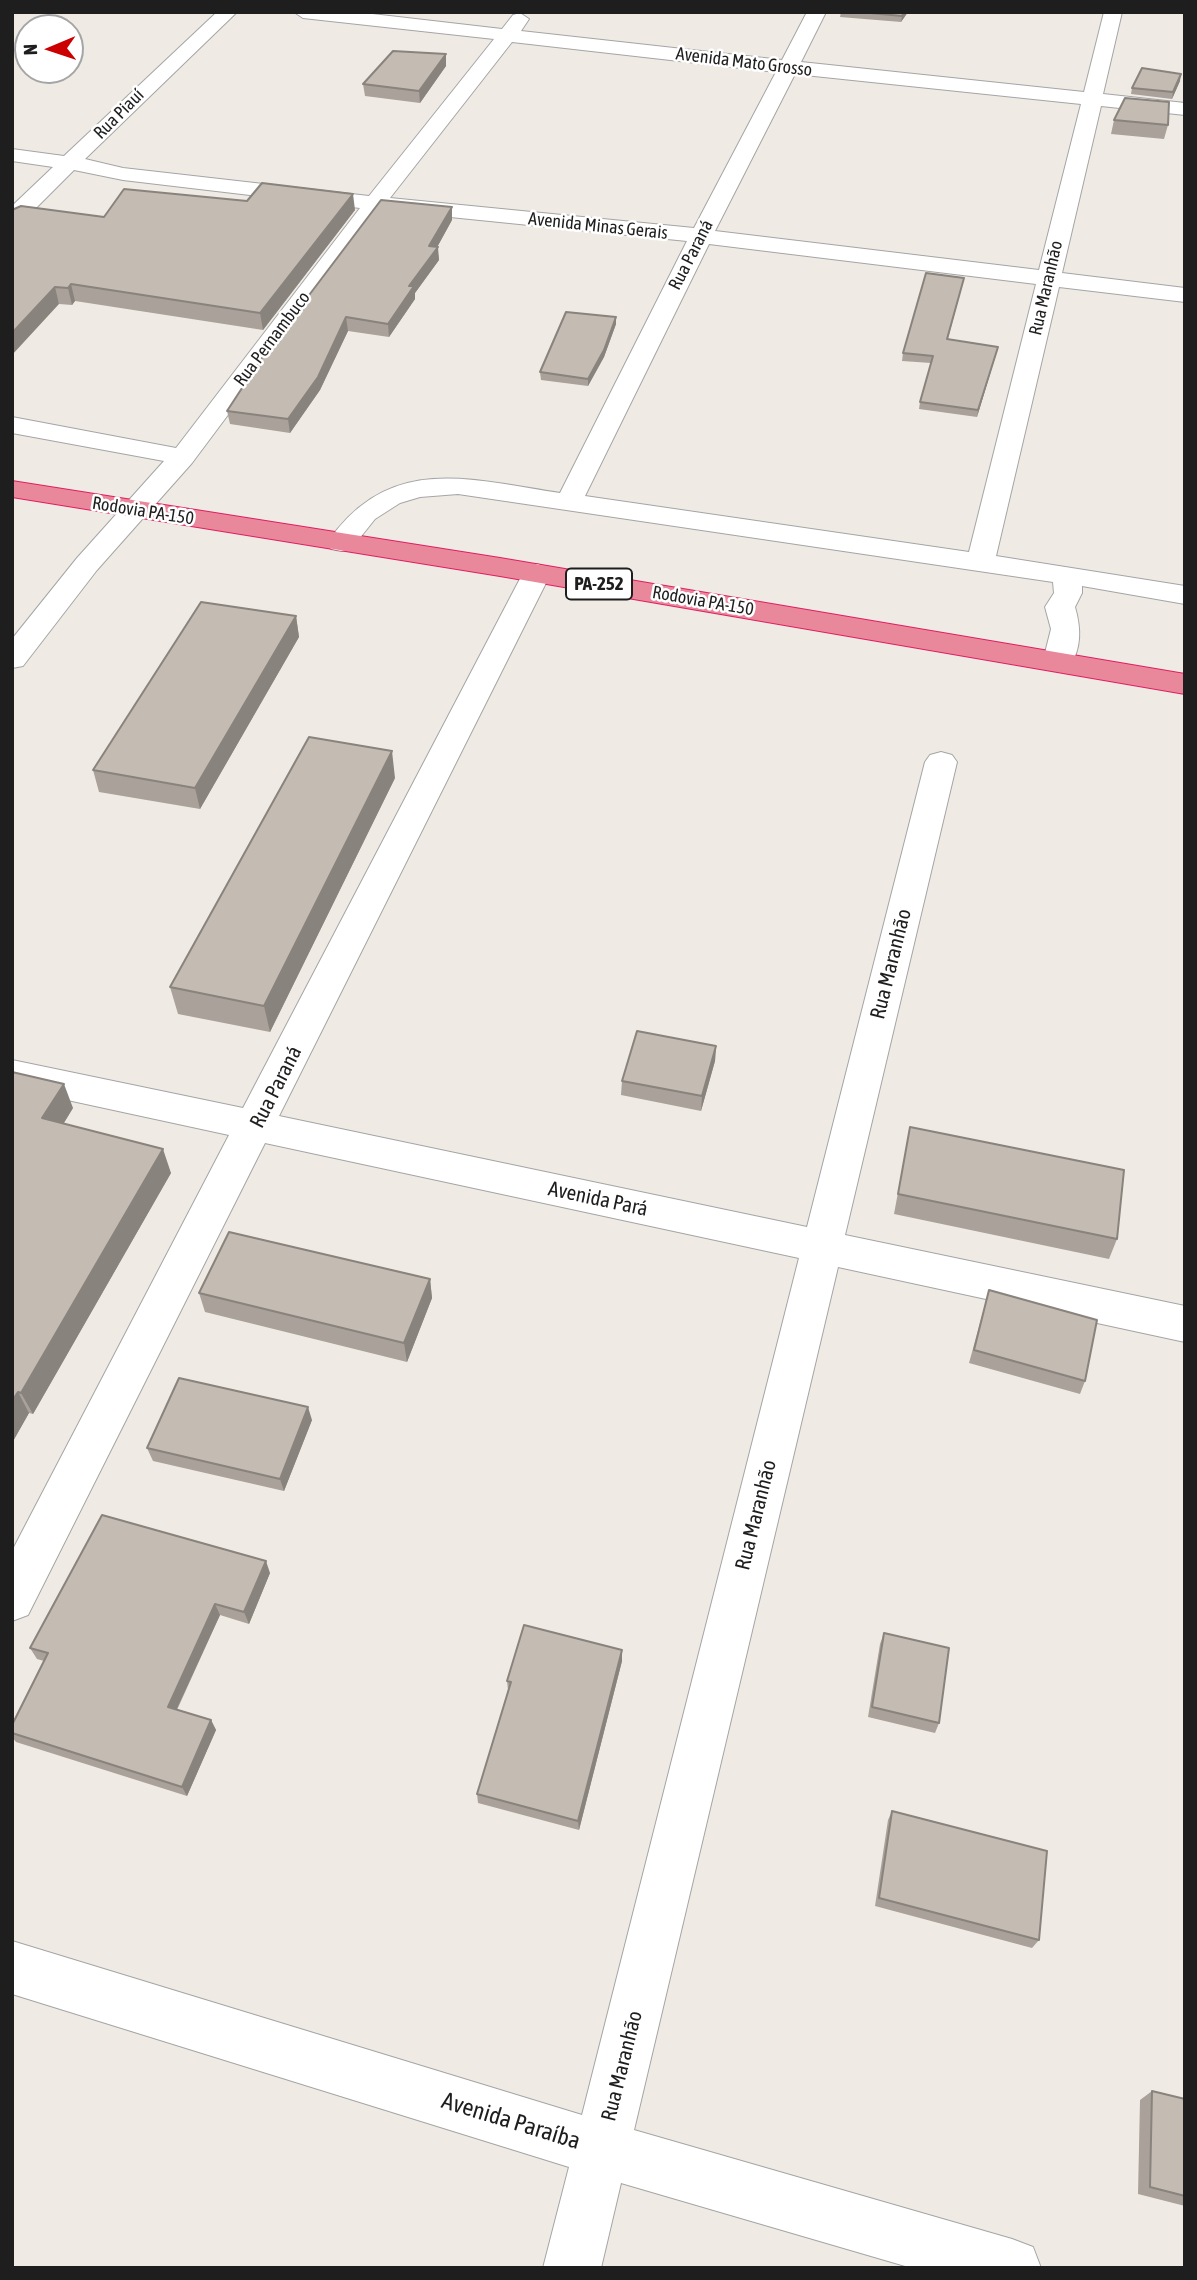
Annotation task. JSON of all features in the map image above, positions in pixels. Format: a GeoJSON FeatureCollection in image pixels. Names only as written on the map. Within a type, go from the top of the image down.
{"type":"FeatureCollection","features":[{"type":"Feature","properties":{"kind":"highway","name":"Rodovia PA-150"},"geometry":{"type":"LineString","coordinates":[[12,489],[537,573],[1185,684]]}},
{"type":"Feature","properties":{"kind":"street","name":"Rua Piauí"},"geometry":{"type":"LineString","coordinates":[[12,219],[151,82],[228,12]]}},
{"type":"Feature","properties":{"kind":"street","name":"Avenida Mato Grosso"},"geometry":{"type":"LineString","coordinates":[[303,12],[788,68],[1185,109]]}},
{"type":"Feature","properties":{"kind":"street","name":"Rua Pernambuco"},"geometry":{"type":"LineString","coordinates":[[12,659],[88,564],[183,457],[375,204],[526,12]]}},
{"type":"Feature","properties":{"kind":"street","name":"Rua Paraná"},"geometry":{"type":"LineString","coordinates":[[570,500],[701,236],[817,12]]}},
{"type":"Feature","properties":{"kind":"street","name":"Rua Maranhão"},"geometry":{"type":"LineString","coordinates":[[980,563],[1113,12]]}},
{"type":"Feature","properties":{"kind":"street","name":"Avenida Minas Gerais"},"geometry":{"type":"LineString","coordinates":[[12,156],[71,163],[123,174],[375,204],[701,236],[1185,295]]}},
{"type":"Feature","properties":{"kind":"street"},"geometry":{"type":"LineString","coordinates":[[12,425],[183,457]]}},
{"type":"Feature","properties":{"kind":"street"},"geometry":{"type":"LineString","coordinates":[[341,542],[358,519],[373,505],[409,491],[457,486],[570,500],[1185,595]]}},
{"type":"Feature","properties":{"kind":"street","name":"Rua Paraná"},"geometry":{"type":"LineString","coordinates":[[12,1600],[537,573]]}},
{"type":"Feature","properties":{"kind":"street"},"geometry":{"type":"LineString","coordinates":[[1058,661],[1066,629],[1060,607],[1068,593],[1067,575]]}},
{"type":"Feature","properties":{"kind":"street","name":"Rua Maranhão"},"geometry":{"type":"LineString","coordinates":[[572,2268],[941,762]]}},
{"type":"Feature","properties":{"kind":"street","name":"Avenida Pará"},"geometry":{"type":"LineString","coordinates":[[12,1074],[1185,1324]]}},
{"type":"Feature","properties":{"kind":"street","name":"Avenida Paraíba"},"geometry":{"type":"LineString","coordinates":[[12,1967],[602,2149],[1012,2268]]}},
{"type":"Feature","properties":{"kind":"building"},"geometry":{"type":"Polygon","coordinates":[[[860,12],[904,12],[902,16],[860,12]]]}},
{"type":"Feature","properties":{"kind":"building"},"geometry":{"type":"Polygon","coordinates":[[[393,51],[446,54],[419,91],[363,84],[393,51]]]}},
{"type":"Feature","properties":{"kind":"building"},"geometry":{"type":"Polygon","coordinates":[[[1142,68],[1181,74],[1173,92],[1132,88],[1142,68]]]}},
{"type":"Feature","properties":{"kind":"building"},"geometry":{"type":"Polygon","coordinates":[[[1125,98],[1169,102],[1168,125],[1114,120],[1125,98]]]}},
{"type":"Feature","properties":{"kind":"building"},"geometry":{"type":"Polygon","coordinates":[[[262,183],[353,194],[260,313],[71,284],[68,288],[55,287],[12,333],[12,210],[21,206],[104,217],[124,189],[247,201],[262,183]]]}},
{"type":"Feature","properties":{"kind":"building"},"geometry":{"type":"Polygon","coordinates":[[[381,200],[452,207],[429,246],[438,247],[409,286],[414,286],[388,324],[346,317],[318,377],[288,419],[227,411],[263,356],[381,200]]]}},
{"type":"Feature","properties":{"kind":"building"},"geometry":{"type":"Polygon","coordinates":[[[926,273],[964,278],[947,339],[998,347],[978,410],[920,402],[933,356],[903,353],[926,273]]]}},
{"type":"Feature","properties":{"kind":"building"},"geometry":{"type":"Polygon","coordinates":[[[566,312],[616,317],[604,350],[588,379],[540,372],[566,312]]]}},
{"type":"Feature","properties":{"kind":"building"},"geometry":{"type":"Polygon","coordinates":[[[201,602],[296,616],[195,788],[93,770],[201,602]]]}},
{"type":"Feature","properties":{"kind":"building"},"geometry":{"type":"Polygon","coordinates":[[[309,737],[392,751],[264,1006],[170,987],[309,737]]]}},
{"type":"Feature","properties":{"kind":"building"},"geometry":{"type":"Polygon","coordinates":[[[637,1031],[716,1046],[702,1096],[622,1081],[637,1031]]]}},
{"type":"Feature","properties":{"kind":"building"},"geometry":{"type":"Polygon","coordinates":[[[12,1072],[64,1084],[42,1118],[163,1149],[21,1393],[18,1392],[12,1401],[12,1072]]]}},
{"type":"Feature","properties":{"kind":"building"},"geometry":{"type":"Polygon","coordinates":[[[910,1127],[1124,1170],[1117,1239],[898,1194],[910,1127]]]}},
{"type":"Feature","properties":{"kind":"building"},"geometry":{"type":"Polygon","coordinates":[[[229,1232],[430,1279],[404,1343],[199,1293],[229,1232]]]}},
{"type":"Feature","properties":{"kind":"building"},"geometry":{"type":"Polygon","coordinates":[[[989,1290],[1097,1320],[1085,1381],[974,1350],[989,1290]]]}},
{"type":"Feature","properties":{"kind":"building"},"geometry":{"type":"Polygon","coordinates":[[[179,1378],[308,1407],[280,1479],[147,1448],[179,1378]]]}},
{"type":"Feature","properties":{"kind":"building"},"geometry":{"type":"Polygon","coordinates":[[[102,1515],[266,1561],[244,1612],[215,1604],[168,1707],[211,1720],[182,1787],[12,1733],[12,1725],[48,1653],[30,1648],[102,1515]]]}},
{"type":"Feature","properties":{"kind":"building"},"geometry":{"type":"Polygon","coordinates":[[[524,1625],[622,1650],[578,1821],[477,1794],[511,1682],[507,1681],[524,1625]]]}},
{"type":"Feature","properties":{"kind":"building"},"geometry":{"type":"Polygon","coordinates":[[[884,1633],[949,1648],[939,1723],[872,1707],[884,1633]]]}},
{"type":"Feature","properties":{"kind":"building"},"geometry":{"type":"Polygon","coordinates":[[[892,1811],[1047,1851],[1039,1940],[879,1898],[892,1811]]]}},
{"type":"Feature","properties":{"kind":"building"},"geometry":{"type":"Polygon","coordinates":[[[1152,2091],[1185,2099],[1185,2196],[1150,2187],[1152,2091]]]}}]}
